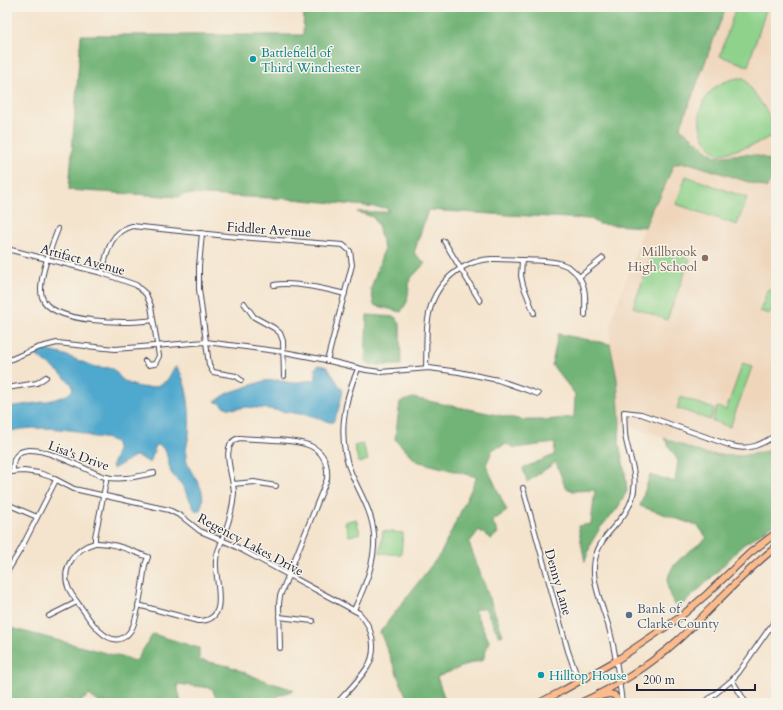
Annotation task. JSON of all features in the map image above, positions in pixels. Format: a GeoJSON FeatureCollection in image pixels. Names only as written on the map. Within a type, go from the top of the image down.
{"type":"FeatureCollection","features":[{"type":"Feature","properties":{"kind":"highway"},"geometry":{"type":"LineString","coordinates":[[539,703],[617,660],[679,618],[707,594],[750,553],[776,533]]}},
{"type":"Feature","properties":{"kind":"highway"},"geometry":{"type":"LineString","coordinates":[[582,702],[633,675],[664,652],[696,623],[749,569],[776,547]]}},
{"type":"Feature","properties":{"kind":"highway"},"geometry":{"type":"LineString","coordinates":[[582,702],[609,694],[617,697],[621,703]]}},
{"type":"Feature","properties":{"kind":"street","name":"Fiddler Avenue"},"geometry":{"type":"LineString","coordinates":[[102,273],[113,239],[119,232],[132,226],[343,245],[350,251],[352,259],[350,276],[327,361]]}},
{"type":"Feature","properties":{"kind":"street"},"geometry":{"type":"LineString","coordinates":[[58,229],[47,260],[42,283],[42,297],[48,306],[61,314],[92,320],[120,322],[141,322],[153,320]]}},
{"type":"Feature","properties":{"kind":"street"},"geometry":{"type":"LineString","coordinates":[[202,233],[199,283],[209,365],[213,372],[236,376],[241,380]]}},
{"type":"Feature","properties":{"kind":"street"},"geometry":{"type":"LineString","coordinates":[[444,241],[480,301]]}},
{"type":"Feature","properties":{"kind":"street"},"geometry":{"type":"LineString","coordinates":[[7,256],[8,249]]}},
{"type":"Feature","properties":{"kind":"street","name":"Artifact Avenue"},"geometry":{"type":"LineString","coordinates":[[8,249],[102,273],[136,285],[146,294],[151,306],[158,346]]}},
{"type":"Feature","properties":{"kind":"street"},"geometry":{"type":"LineString","coordinates":[[426,368],[428,325],[436,294],[451,275],[460,268],[473,262],[496,258],[561,264],[572,270],[579,277],[585,292],[585,315]]}},
{"type":"Feature","properties":{"kind":"street"},"geometry":{"type":"LineString","coordinates":[[579,277],[603,258]]}},
{"type":"Feature","properties":{"kind":"street"},"geometry":{"type":"LineString","coordinates":[[522,260],[521,276],[523,285],[534,313]]}},
{"type":"Feature","properties":{"kind":"street"},"geometry":{"type":"LineString","coordinates":[[274,285],[290,284],[345,294]]}},
{"type":"Feature","properties":{"kind":"street"},"geometry":{"type":"LineString","coordinates":[[244,303],[254,317],[280,333],[283,341],[284,376]]}},
{"type":"Feature","properties":{"kind":"street"},"geometry":{"type":"LineString","coordinates":[[7,361],[37,348],[52,344],[64,343],[115,348],[206,342],[284,352],[358,369],[381,372],[426,368],[459,372],[483,376],[512,384],[538,394]]}},
{"type":"Feature","properties":{"kind":"street"},"geometry":{"type":"LineString","coordinates":[[145,361],[148,365],[155,364],[159,356],[158,346]]}},
{"type":"Feature","properties":{"kind":"street"},"geometry":{"type":"LineString","coordinates":[[354,610],[371,566],[374,550],[374,534],[368,508],[345,455],[343,436],[344,420],[351,387],[358,369]]}},
{"type":"Feature","properties":{"kind":"street"},"geometry":{"type":"LineString","coordinates":[[7,388],[37,384],[46,377]]}},
{"type":"Feature","properties":{"kind":"street"},"geometry":{"type":"LineString","coordinates":[[621,703],[617,660],[596,583],[594,567],[602,542],[608,532],[628,509],[633,493],[635,474],[626,438],[624,412],[641,414],[732,446],[743,448],[756,446],[776,435]]}},
{"type":"Feature","properties":{"kind":"street"},"geometry":{"type":"LineString","coordinates":[[138,605],[198,621],[206,621],[214,617],[219,603],[216,560],[232,508],[233,484],[228,450],[230,443],[240,438],[299,442],[312,446],[321,454],[326,464],[327,478],[280,596],[280,648]]}},
{"type":"Feature","properties":{"kind":"street","name":"Lisa's Drive"},"geometry":{"type":"LineString","coordinates":[[13,472],[12,461],[15,456],[23,451],[34,450],[60,457],[107,477],[120,478],[154,474]]}},
{"type":"Feature","properties":{"kind":"street","name":"Regency Lakes Drive"},"geometry":{"type":"LineString","coordinates":[[7,472],[39,472],[74,489],[169,510],[181,516],[200,531],[222,540],[354,610],[369,626],[372,639],[371,659],[365,671],[337,703]]}},
{"type":"Feature","properties":{"kind":"street"},"geometry":{"type":"LineString","coordinates":[[95,543],[107,477]]}},
{"type":"Feature","properties":{"kind":"street"},"geometry":{"type":"LineString","coordinates":[[7,572],[56,480]]}},
{"type":"Feature","properties":{"kind":"street"},"geometry":{"type":"LineString","coordinates":[[233,484],[254,482],[276,486]]}},
{"type":"Feature","properties":{"kind":"street","name":"Denny Lane"},"geometry":{"type":"LineString","coordinates":[[523,488],[568,651],[579,682]]}},
{"type":"Feature","properties":{"kind":"street"},"geometry":{"type":"LineString","coordinates":[[7,504],[37,518]]}},
{"type":"Feature","properties":{"kind":"street"},"geometry":{"type":"LineString","coordinates":[[95,543],[106,543],[118,546],[148,557],[132,628],[126,635],[115,639],[107,637],[96,630],[71,593],[67,583],[68,568],[71,560],[86,546],[95,543]]}},
{"type":"Feature","properties":{"kind":"street"},"geometry":{"type":"LineString","coordinates":[[49,616],[77,602]]}},
{"type":"Feature","properties":{"kind":"street"},"geometry":{"type":"LineString","coordinates":[[279,617],[313,621]]}},
{"type":"Feature","properties":{"kind":"street"},"geometry":{"type":"LineString","coordinates":[[704,703],[732,680],[743,668],[776,619]]}},
{"type":"Feature","properties":{"kind":"street"},"geometry":{"type":"LineString","coordinates":[[771,626],[776,630]]}},
{"type":"Feature","properties":{"kind":"street"},"geometry":{"type":"LineString","coordinates":[[732,680],[746,703]]}},
{"type":"Feature","properties":{"kind":"shaded area","name":"Millbrook High School"},"geometry":{"type":"Polygon","coordinates":[[[722,7],[776,7],[776,444],[767,451],[742,456],[705,454],[628,424],[620,424],[617,379],[610,344],[611,322],[722,7]]]}},
{"type":"Feature","properties":{"kind":"green space"},"geometry":{"type":"Polygon","coordinates":[[[304,7],[726,7],[680,128],[716,157],[748,154],[756,155],[770,161],[776,167],[767,188],[689,163],[674,164],[660,197],[653,206],[645,227],[599,224],[591,219],[428,210],[414,253],[425,263],[410,279],[407,302],[401,312],[374,305],[371,289],[384,249],[378,225],[373,217],[357,212],[388,212],[387,208],[293,199],[183,194],[180,197],[69,190],[81,35],[303,35],[304,7]]]}},
{"type":"Feature","properties":{"kind":"green space"},"geometry":{"type":"Polygon","coordinates":[[[736,7],[767,7],[748,66],[720,56],[736,7]]]}},
{"type":"Feature","properties":{"kind":"green space"},"geometry":{"type":"Polygon","coordinates":[[[744,78],[766,110],[775,128],[773,135],[756,144],[719,155],[709,145],[702,134],[700,122],[701,110],[705,99],[713,89],[724,82],[744,78]]]}},
{"type":"Feature","properties":{"kind":"green space"},"geometry":{"type":"Polygon","coordinates":[[[686,176],[747,198],[737,225],[676,204],[686,176]]]}},
{"type":"Feature","properties":{"kind":"green space"},"geometry":{"type":"Polygon","coordinates":[[[655,247],[690,259],[667,320],[633,307],[655,247]]]}},
{"type":"Feature","properties":{"kind":"green space"},"geometry":{"type":"Polygon","coordinates":[[[768,289],[776,292],[776,298],[770,314],[760,311],[768,289]]]}},
{"type":"Feature","properties":{"kind":"green space"},"geometry":{"type":"Polygon","coordinates":[[[367,315],[395,317],[400,324],[401,365],[371,365],[365,361],[367,315]]]}},
{"type":"Feature","properties":{"kind":"green space"},"geometry":{"type":"Polygon","coordinates":[[[558,334],[610,344],[617,379],[620,424],[619,443],[627,491],[617,509],[600,528],[591,543],[585,562],[578,526],[591,524],[595,490],[573,491],[565,487],[556,462],[527,482],[523,468],[554,455],[555,443],[515,448],[507,444],[493,449],[486,465],[507,511],[492,521],[498,533],[491,539],[479,530],[469,543],[503,635],[499,636],[485,608],[474,610],[489,641],[483,660],[471,663],[437,677],[446,703],[409,703],[380,632],[441,553],[477,477],[416,461],[395,439],[400,402],[413,398],[523,420],[546,420],[574,417],[575,394],[552,365],[558,334]]]}},
{"type":"Feature","properties":{"kind":"green space"},"geometry":{"type":"Polygon","coordinates":[[[743,363],[752,367],[730,427],[712,421],[717,407],[726,410],[743,363]]]}},
{"type":"Feature","properties":{"kind":"green space"},"geometry":{"type":"Polygon","coordinates":[[[681,397],[714,409],[710,420],[677,408],[681,397]]]}},
{"type":"Feature","properties":{"kind":"green space"},"geometry":{"type":"Polygon","coordinates":[[[664,438],[705,454],[742,456],[767,451],[776,444],[776,523],[743,545],[678,609],[671,599],[668,583],[669,574],[679,560],[707,538],[698,526],[640,506],[650,475],[675,482],[678,461],[664,438]]]}},
{"type":"Feature","properties":{"kind":"green space"},"geometry":{"type":"Polygon","coordinates":[[[363,444],[368,460],[359,463],[354,446],[363,444]]]}},
{"type":"Feature","properties":{"kind":"green space"},"geometry":{"type":"Polygon","coordinates":[[[356,519],[360,533],[349,536],[345,522],[356,519]]]}},
{"type":"Feature","properties":{"kind":"green space"},"geometry":{"type":"Polygon","coordinates":[[[383,531],[403,533],[401,555],[380,553],[383,531]]]}},
{"type":"Feature","properties":{"kind":"green space"},"geometry":{"type":"Polygon","coordinates":[[[7,627],[136,661],[153,634],[199,648],[199,660],[229,666],[260,679],[294,690],[277,696],[279,703],[243,703],[235,701],[232,703],[218,703],[212,688],[177,684],[181,703],[100,703],[89,695],[78,702],[73,702],[66,699],[62,703],[7,703],[7,627]]]}},
{"type":"Feature","properties":{"kind":"water"},"geometry":{"type":"Polygon","coordinates":[[[45,350],[65,355],[95,367],[112,368],[123,380],[145,388],[162,384],[177,367],[184,381],[188,399],[190,427],[186,458],[191,471],[201,488],[202,502],[200,510],[197,512],[195,510],[182,485],[171,473],[166,452],[161,446],[156,445],[150,463],[135,456],[113,469],[112,465],[117,448],[115,442],[105,438],[92,437],[76,431],[60,429],[32,428],[7,432],[7,407],[58,398],[67,395],[72,390],[72,385],[59,372],[37,356],[37,352],[45,350]]]}},
{"type":"Feature","properties":{"kind":"water"},"geometry":{"type":"Polygon","coordinates":[[[319,365],[327,367],[343,391],[338,411],[333,422],[313,416],[268,409],[246,407],[236,409],[228,408],[215,402],[228,393],[264,381],[278,380],[291,383],[314,380],[316,378],[315,368],[319,365]]]}},
{"type":"Feature","properties":{"kind":"place","name":"Battlefield of Third Winchester"},"geometry":{"type":"Point","coordinates":[253,59]}},
{"type":"Feature","properties":{"kind":"place","name":"Millbrook High School"},"geometry":{"type":"Point","coordinates":[705,258]}},
{"type":"Feature","properties":{"kind":"place","name":"Bank of Clarke County"},"geometry":{"type":"Point","coordinates":[629,615]}},
{"type":"Feature","properties":{"kind":"place","name":"Hilltop House"},"geometry":{"type":"Point","coordinates":[541,675]}}]}
